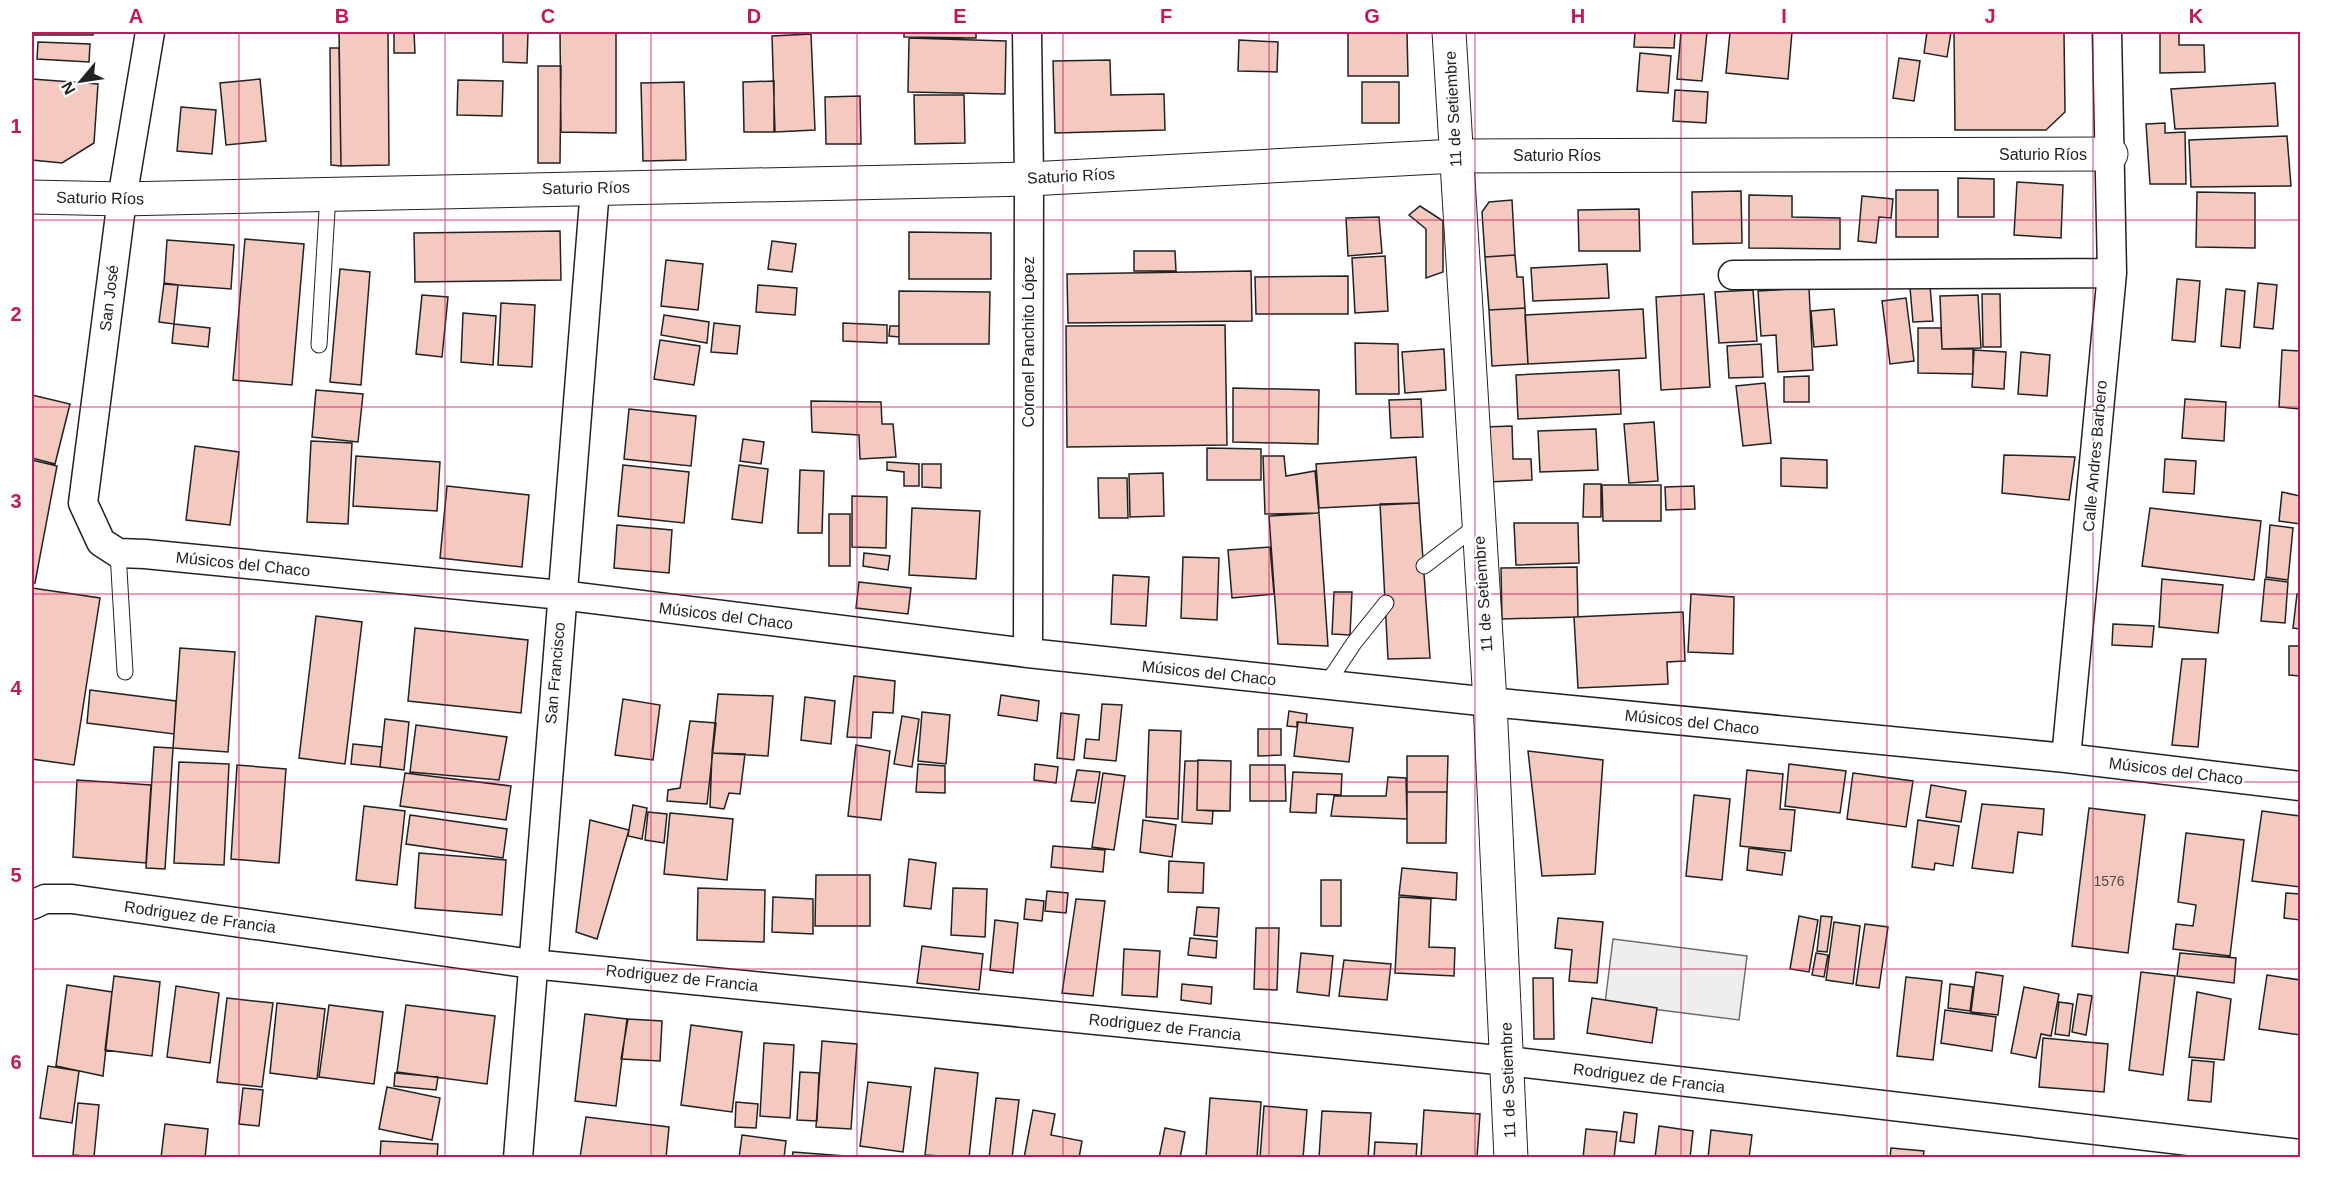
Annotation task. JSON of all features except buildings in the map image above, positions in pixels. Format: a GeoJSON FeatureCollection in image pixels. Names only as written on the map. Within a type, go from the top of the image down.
{"type":"FeatureCollection","features":[{"type":"Feature","properties":{"kind":"street","name":"San José"},"geometry":{"type":"LineString","coordinates":[[118,553],[101,542],[83,503],[122,199],[150,32]]}},
{"type":"Feature","properties":{"kind":"street","name":"Coronel Panchito López"},"geometry":{"type":"LineString","coordinates":[[1027,32],[1028,653]]}},
{"type":"Feature","properties":{"kind":"street","name":"11 de Setiembre"},"geometry":{"type":"LineString","coordinates":[[1449,32],[1490,702],[1511,1158]]}},
{"type":"Feature","properties":{"kind":"street","name":"Calle Andres Barbero"},"geometry":{"type":"LineString","coordinates":[[2066,758],[2112,273],[2107,32]]}},
{"type":"Feature","properties":{"kind":"street","name":"Saturio Ríos"},"geometry":{"type":"LineString","coordinates":[[32,197],[122,199],[1029,179],[1456,156],[2111,154]]}},
{"type":"Feature","properties":{"kind":"street","name":"San Francisco"},"geometry":{"type":"LineString","coordinates":[[518,1158],[595,188]]}},
{"type":"Feature","properties":{"kind":"street"},"geometry":{"type":"LineString","coordinates":[[1732,275],[2112,273]]}},
{"type":"Feature","properties":{"kind":"street","name":"Músicos del Chaco"},"geometry":{"type":"LineString","coordinates":[[118,553],[561,596],[1028,653],[1490,702],[2066,758],[2301,786]]}},
{"type":"Feature","properties":{"kind":"street","name":"Rodriguez de Francia"},"geometry":{"type":"LineString","coordinates":[[32,904],[45,899],[72,899],[532,963],[1508,1061],[2301,1154]]}},
{"type":"Feature","properties":{"kind":"lane"},"geometry":{"type":"LineString","coordinates":[[319,345],[328,194]]}},
{"type":"Feature","properties":{"kind":"lane"},"geometry":{"type":"LineString","coordinates":[[1424,566],[1479,524]]}},
{"type":"Feature","properties":{"kind":"lane"},"geometry":{"type":"LineString","coordinates":[[118,553],[125,672]]}},
{"type":"Feature","properties":{"kind":"lane"},"geometry":{"type":"LineString","coordinates":[[1326,685],[1353,643],[1386,603]]}},
{"type":"Feature","properties":{"kind":"shaded area"},"geometry":{"type":"Polygon","coordinates":[[[1613,939],[1747,956],[1739,1020],[1605,1003],[1613,939]]]}}]}
